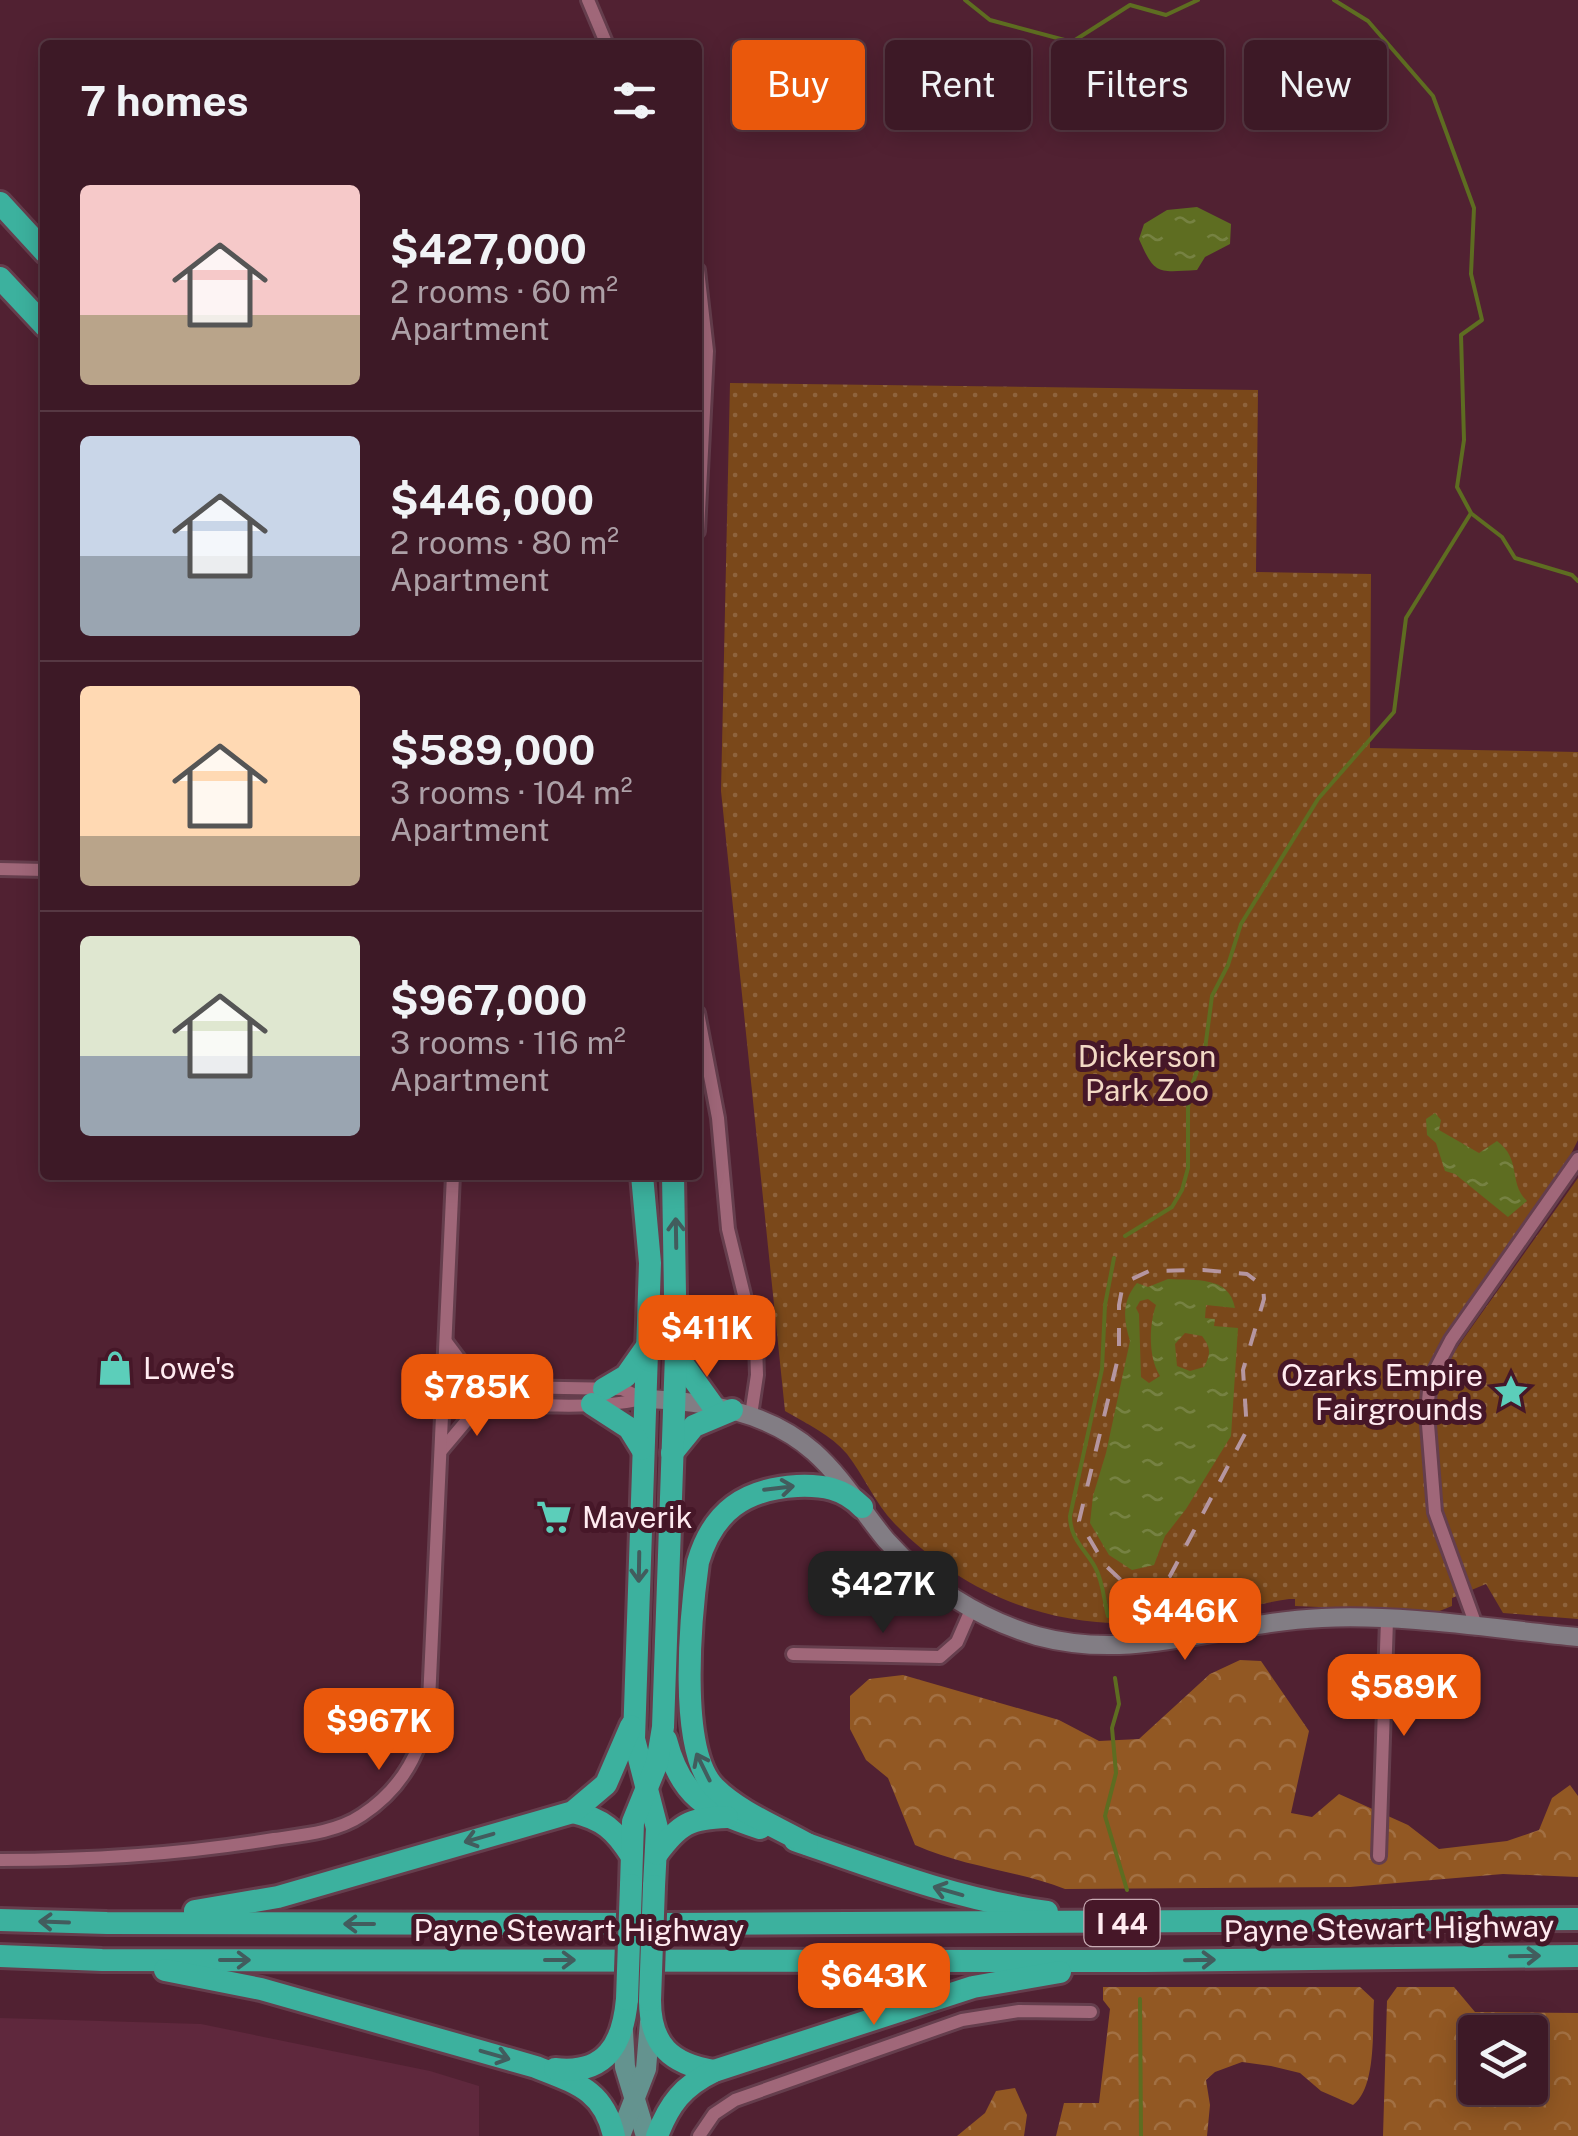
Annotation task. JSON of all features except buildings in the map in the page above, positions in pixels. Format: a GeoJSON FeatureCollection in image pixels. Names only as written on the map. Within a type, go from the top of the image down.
{"type":"FeatureCollection","features":[{"type":"Feature","properties":{"kind":"highway"},"geometry":{"type":"LineString","coordinates":[[0,204],[40,247]]}},
{"type":"Feature","properties":{"kind":"highway"},"geometry":{"type":"LineString","coordinates":[[0,278],[40,321]]}},
{"type":"Feature","properties":{"kind":"highway"},"geometry":{"type":"LineString","coordinates":[[642,1180],[650,1263],[636,1754],[656,1818],[657,1854]]}},
{"type":"Feature","properties":{"kind":"highway"},"geometry":{"type":"LineString","coordinates":[[631,1855],[634,1814],[660,1752],[663,1727],[676,1354],[673,1180]]}},
{"type":"Feature","properties":{"kind":"highway"},"geometry":{"type":"LineString","coordinates":[[642,1449],[629,1428],[598,1397],[626,1376],[646,1346]]}},
{"type":"Feature","properties":{"kind":"highway"},"geometry":{"type":"LineString","coordinates":[[672,1453],[694,1426],[732,1410],[676,1354]]}},
{"type":"Feature","properties":{"kind":"highway"},"geometry":{"type":"LineString","coordinates":[[807,1844],[712,1786],[696,1758],[690,1714],[698,1562],[721,1518],[755,1492],[819,1485],[842,1492],[862,1507]]}},
{"type":"Feature","properties":{"kind":"highway"},"geometry":{"type":"LineString","coordinates":[[107,1924],[278,1898],[573,1812],[606,1784],[637,1712]]}},
{"type":"Feature","properties":{"kind":"highway"},"geometry":{"type":"LineString","coordinates":[[663,1727],[673,1767],[684,1786],[698,1801],[727,1817],[989,1902],[1130,1924]]}},
{"type":"Feature","properties":{"kind":"highway"},"geometry":{"type":"LineString","coordinates":[[573,1812],[610,1826],[631,1855],[642,1885],[642,2007],[671,2056],[682,2064],[714,2070]]}},
{"type":"Feature","properties":{"kind":"highway"},"geometry":{"type":"LineString","coordinates":[[642,1885],[671,1835],[689,1822],[727,1817]]}},
{"type":"Feature","properties":{"kind":"highway","name":"Payne Stewart Highway"},"geometry":{"type":"LineString","coordinates":[[0,1920],[107,1924],[1578,1920]]}},
{"type":"Feature","properties":{"kind":"highway","name":"Payne Stewart Highway"},"geometry":{"type":"LineString","coordinates":[[0,1956],[102,1960],[1578,1956]]}},
{"type":"Feature","properties":{"kind":"highway"},"geometry":{"type":"LineString","coordinates":[[102,1960],[231,1982],[536,2067],[574,2082],[598,2098],[618,2136]]}},
{"type":"Feature","properties":{"kind":"highway"},"geometry":{"type":"LineString","coordinates":[[657,2136],[676,2098],[714,2070],[973,1987],[1146,1960]]}},
{"type":"Feature","properties":{"kind":"highway"},"geometry":{"type":"LineString","coordinates":[[536,2067],[584,2069],[609,2053],[642,2007]]}},
{"type":"Feature","properties":{"kind":"main road"},"geometry":{"type":"LineString","coordinates":[[644,1400],[674,1400],[732,1410],[813,1451],[910,1564],[971,1610],[1040,1636],[1080,1644],[1158,1644],[1298,1619],[1387,1620],[1578,1636]]}},
{"type":"Feature","properties":{"kind":"main road"},"geometry":{"type":"LineString","coordinates":[[618,2136],[649,2056],[642,2007]]}},
{"type":"Feature","properties":{"kind":"main road"},"geometry":{"type":"LineString","coordinates":[[624,2031],[623,2057],[646,2136]]}},
{"type":"Feature","properties":{"kind":"street"},"geometry":{"type":"LineString","coordinates":[[588,0],[605,40]]}},
{"type":"Feature","properties":{"kind":"street"},"geometry":{"type":"LineString","coordinates":[[702,306],[707,351],[702,451]]}},
{"type":"Feature","properties":{"kind":"street"},"geometry":{"type":"LineString","coordinates":[[0,870],[40,870]]}},
{"type":"Feature","properties":{"kind":"street"},"geometry":{"type":"LineString","coordinates":[[702,1034],[718,1118],[728,1229],[756,1344],[758,1375],[732,1410]]}},
{"type":"Feature","properties":{"kind":"street"},"geometry":{"type":"LineString","coordinates":[[1477,1628],[1442,1538],[1432,1499],[1426,1412],[1430,1380],[1450,1340],[1578,1159]]}},
{"type":"Feature","properties":{"kind":"street"},"geometry":{"type":"LineString","coordinates":[[0,1860],[126,1856],[270,1840],[336,1827],[360,1817],[382,1800],[408,1770],[428,1713],[453,1180]]}},
{"type":"Feature","properties":{"kind":"street"},"geometry":{"type":"LineString","coordinates":[[446,1343],[471,1374],[512,1388]]}},
{"type":"Feature","properties":{"kind":"street"},"geometry":{"type":"LineString","coordinates":[[444,1391],[512,1388],[598,1397],[622,1404],[644,1400]]}},
{"type":"Feature","properties":{"kind":"street"},"geometry":{"type":"LineString","coordinates":[[444,1391],[494,1403],[598,1397]]}},
{"type":"Feature","properties":{"kind":"street"},"geometry":{"type":"LineString","coordinates":[[441,1450],[473,1413],[494,1403]]}},
{"type":"Feature","properties":{"kind":"street"},"geometry":{"type":"LineString","coordinates":[[792,1654],[940,1657],[956,1642],[971,1610]]}},
{"type":"Feature","properties":{"kind":"street"},"geometry":{"type":"LineString","coordinates":[[1379,1856],[1387,1620]]}},
{"type":"Feature","properties":{"kind":"street"},"geometry":{"type":"LineString","coordinates":[[699,2136],[714,2114],[735,2100],[943,2026],[1000,2013],[1090,2012]]}},
{"type":"Feature","properties":{"kind":"shaded area"},"geometry":{"type":"Polygon","coordinates":[[[0,2018],[201,2024],[430,2071],[479,2086],[479,2136],[0,2136],[0,2018]]]}},
{"type":"Feature","properties":{"kind":"green space","name":"Dickerson Park Zoo"},"geometry":{"type":"Polygon","coordinates":[[[730,383],[1258,390],[1256,572],[1371,574],[1370,748],[1578,752],[1578,1140],[1444,1340],[1444,1366],[1578,1178],[1578,1619],[1503,1613],[1486,1584],[1452,1598],[1452,1606],[1437,1612],[1295,1606],[1295,1599],[1139,1623],[1070,1619],[1037,1611],[975,1586],[920,1547],[887,1515],[841,1447],[785,1411],[721,791],[730,383]]]}},
{"type":"Feature","properties":{"kind":"green space"},"geometry":{"type":"Polygon","coordinates":[[[1240,1660],[1261,1661],[1309,1731],[1291,1813],[1312,1817],[1339,1794],[1408,1825],[1439,1849],[1507,1841],[1539,1830],[1552,1798],[1570,1785],[1578,1796],[1578,1877],[1503,1874],[1350,1887],[1065,1889],[915,1845],[888,1778],[866,1760],[850,1729],[850,1696],[869,1679],[903,1675],[1059,1720],[1099,1741],[1139,1739],[1210,1674],[1240,1660]]]}},
{"type":"Feature","properties":{"kind":"green space"},"geometry":{"type":"Polygon","coordinates":[[[1103,1987],[1360,1987],[1374,2000],[1372,2057],[1366,2085],[1353,2105],[1321,2091],[1300,2073],[1242,2062],[1215,2072],[1206,2080],[1210,2105],[1207,2136],[1056,2136],[1064,2103],[1099,2103],[1110,2009],[1103,2000],[1103,1987]]]}},
{"type":"Feature","properties":{"kind":"green space"},"geometry":{"type":"Polygon","coordinates":[[[1397,1987],[1454,1987],[1475,2012],[1578,2013],[1578,2136],[1383,2136],[1387,2001],[1397,1987]]]}},
{"type":"Feature","properties":{"kind":"green space"},"geometry":{"type":"Polygon","coordinates":[[[1015,2088],[1027,2115],[1024,2136],[957,2136],[985,2113],[996,2091],[1015,2088]]]}},
{"type":"Feature","properties":{"kind":"water"},"geometry":{"type":"Polygon","coordinates":[[[1197,207],[1231,224],[1230,244],[1205,257],[1197,270],[1166,271],[1154,266],[1139,239],[1144,224],[1167,210],[1197,207]]]}},
{"type":"Feature","properties":{"kind":"water"},"geometry":{"type":"Polygon","coordinates":[[[1435,1113],[1441,1120],[1439,1130],[1479,1153],[1497,1141],[1505,1148],[1527,1201],[1508,1217],[1455,1174],[1445,1171],[1436,1143],[1427,1135],[1426,1119],[1435,1113]]]}},
{"type":"Feature","properties":{"kind":"water"},"geometry":{"type":"Polygon","coordinates":[[[1168,1279],[1218,1285],[1232,1297],[1235,1308],[1206,1305],[1205,1318],[1215,1319],[1214,1326],[1238,1328],[1231,1436],[1165,1536],[1154,1565],[1132,1570],[1109,1555],[1090,1523],[1130,1341],[1126,1303],[1137,1283],[1148,1287],[1168,1279]],[[1148,1299],[1140,1301],[1136,1308],[1141,1377],[1149,1383],[1160,1376],[1151,1341],[1156,1305],[1148,1299]],[[1185,1333],[1175,1344],[1177,1366],[1190,1371],[1204,1367],[1209,1351],[1205,1340],[1185,1333]]]}},
{"type":"Feature","properties":{"kind":"waterway"},"geometry":{"type":"LineString","coordinates":[[965,0],[990,20],[1072,42],[1130,5],[1166,15],[1198,0]]}},
{"type":"Feature","properties":{"kind":"waterway"},"geometry":{"type":"LineString","coordinates":[[1125,1236],[1172,1207],[1182,1190],[1188,1168],[1188,1107],[1205,1049],[1212,996],[1228,965],[1241,924],[1318,799],[1394,712],[1406,618],[1471,513],[1457,487],[1464,440],[1461,335],[1482,320],[1471,274],[1474,208],[1433,96],[1368,21],[1334,0]]}},
{"type":"Feature","properties":{"kind":"waterway"},"geometry":{"type":"LineString","coordinates":[[1472,514],[1502,537],[1515,558],[1572,575],[1578,581]]}},
{"type":"Feature","properties":{"kind":"waterway"},"geometry":{"type":"LineString","coordinates":[[1108,1616],[1098,1573],[1075,1537],[1070,1516],[1102,1369],[1105,1305],[1114,1258]]}},
{"type":"Feature","properties":{"kind":"waterway"},"geometry":{"type":"LineString","coordinates":[[1115,1678],[1119,1704],[1112,1728],[1116,1773],[1105,1816],[1127,1890]]}},
{"type":"Feature","properties":{"kind":"waterway"},"geometry":{"type":"LineString","coordinates":[[1140,1999],[1141,2136]]}},
{"type":"Feature","properties":{"kind":"railway"},"geometry":{"type":"LineString","coordinates":[[1203,1270],[1247,1274],[1263,1286],[1264,1299],[1243,1370],[1247,1430],[1170,1576],[1145,1590],[1123,1582],[1105,1565],[1079,1521],[1119,1354],[1122,1289],[1130,1280],[1149,1271],[1203,1270]]}},
{"type":"Feature","properties":{"kind":"place","name":"Lowe's"},"geometry":{"type":"Point","coordinates":[115,1368]}},
{"type":"Feature","properties":{"kind":"place","name":"Ozarks Empire Fairgrounds"},"geometry":{"type":"Point","coordinates":[1511,1392]}},
{"type":"Feature","properties":{"kind":"place","name":"Maverik"},"geometry":{"type":"Point","coordinates":[554,1517]}}]}
